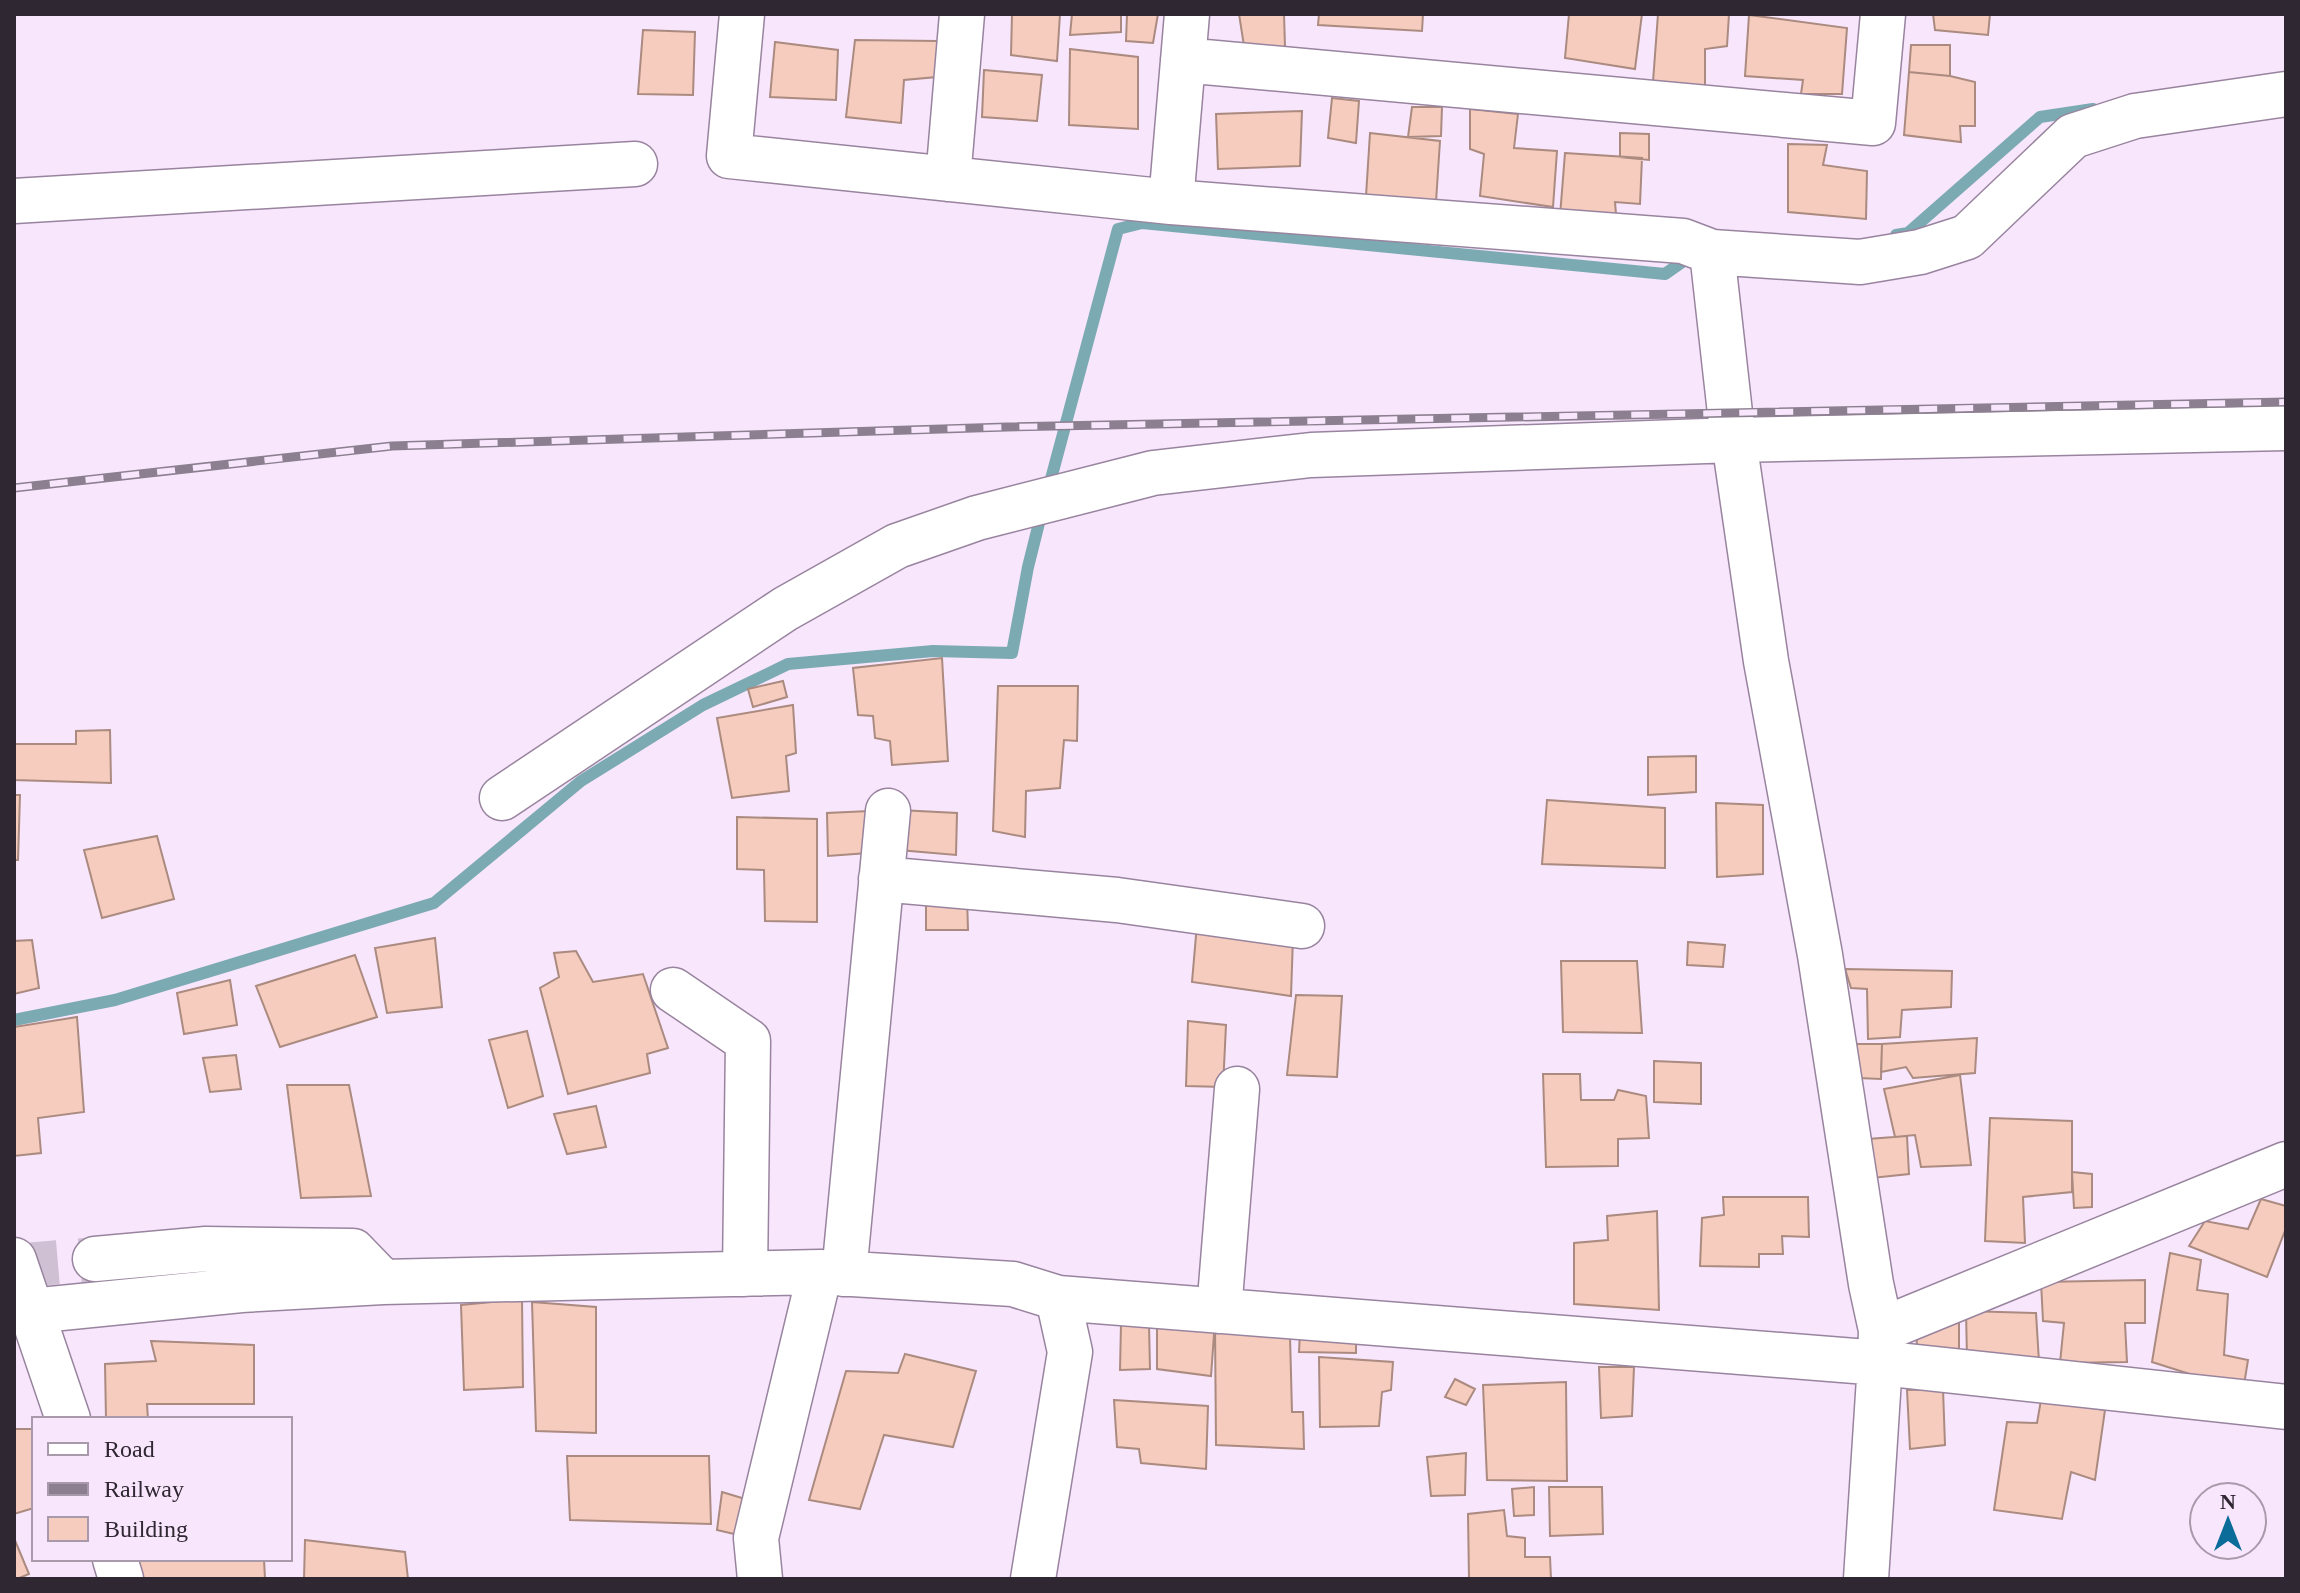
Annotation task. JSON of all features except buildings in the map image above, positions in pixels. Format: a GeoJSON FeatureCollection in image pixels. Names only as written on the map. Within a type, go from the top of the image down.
{"type":"FeatureCollection","features":[{"type":"Feature","properties":{"kind":"street"},"geometry":{"type":"LineString","coordinates":[[742,14],[729,156],[1171,202],[1683,241],[1712,252],[1860,262],[1920,252],[1967,237],[2073,136],[2135,116],[2286,94]]}},
{"type":"Feature","properties":{"kind":"street"},"geometry":{"type":"LineString","coordinates":[[948,179],[962,14]]}},
{"type":"Feature","properties":{"kind":"street"},"geometry":{"type":"LineString","coordinates":[[1171,202],[1187,14]]}},
{"type":"Feature","properties":{"kind":"street"},"geometry":{"type":"LineString","coordinates":[[1183,60],[1873,123],[1883,14]]}},
{"type":"Feature","properties":{"kind":"street"},"geometry":{"type":"LineString","coordinates":[[14,201],[635,164]]}},
{"type":"Feature","properties":{"kind":"street"},"geometry":{"type":"LineString","coordinates":[[1712,252],[1734,440],[1766,661],[1820,955],[1881,1347],[1866,1579]]}},
{"type":"Feature","properties":{"kind":"street"},"geometry":{"type":"LineString","coordinates":[[502,798],[785,609],[897,546],[977,518],[1153,473],[1311,455],[1734,440],[2286,428]]}},
{"type":"Feature","properties":{"kind":"street"},"geometry":{"type":"LineString","coordinates":[[760,1579],[756,1538],[832,1273],[888,811]]}},
{"type":"Feature","properties":{"kind":"street"},"geometry":{"type":"LineString","coordinates":[[881,879],[1117,900],[1302,926]]}},
{"type":"Feature","properties":{"kind":"street"},"geometry":{"type":"LineString","coordinates":[[673,990],[748,1041],[745,1274]]}},
{"type":"Feature","properties":{"kind":"street"},"geometry":{"type":"LineString","coordinates":[[1219,1311],[1237,1089]]}},
{"type":"Feature","properties":{"kind":"street"},"geometry":{"type":"LineString","coordinates":[[1881,1347],[2286,1164]]}},
{"type":"Feature","properties":{"kind":"street"},"geometry":{"type":"LineString","coordinates":[[95,1259],[206,1249],[353,1251],[383,1282]]}},
{"type":"Feature","properties":{"kind":"street"},"geometry":{"type":"LineString","coordinates":[[14,1260],[67,1417]]}},
{"type":"Feature","properties":{"kind":"street"},"geometry":{"type":"LineString","coordinates":[[31,1311],[241,1290],[383,1282],[832,1273],[1013,1284],[1058,1298],[1219,1311],[1881,1347],[2285,1400]]}},
{"type":"Feature","properties":{"kind":"street"},"geometry":{"type":"LineString","coordinates":[[1033,1579],[1070,1352],[1058,1298]]}},
{"type":"Feature","properties":{"kind":"waterway"},"geometry":{"type":"LineString","coordinates":[[1896,235],[1908,233],[2040,117],[2093,109]]}},
{"type":"Feature","properties":{"kind":"waterway"},"geometry":{"type":"LineString","coordinates":[[1048,490],[1118,229],[1142,223],[1665,274],[1692,255]]}},
{"type":"Feature","properties":{"kind":"waterway"},"geometry":{"type":"LineString","coordinates":[[14,1020],[115,1000],[434,903],[581,781],[703,705],[788,664],[933,651],[1012,653],[1042,511]]}},
{"type":"Feature","properties":{"kind":"tunnel"},"geometry":{"type":"LineString","coordinates":[[14,1266],[95,1259]]}},
{"type":"Feature","properties":{"kind":"railway"},"geometry":{"type":"LineString","coordinates":[[14,488],[392,446],[1007,427],[2286,402]]}}]}
